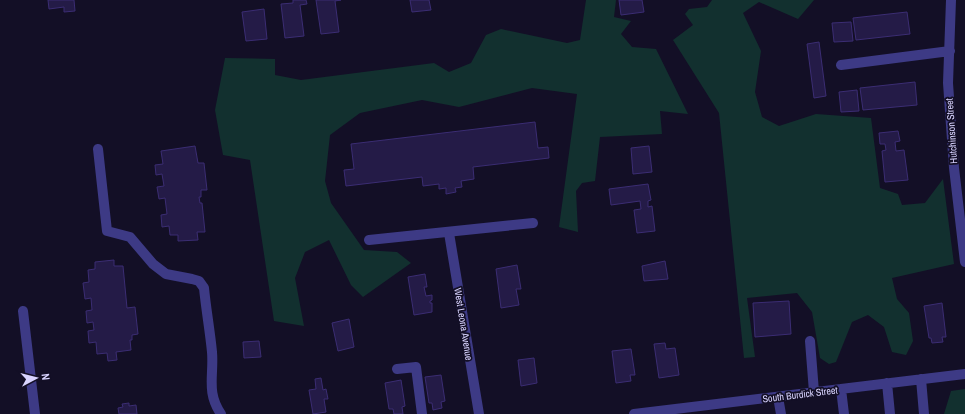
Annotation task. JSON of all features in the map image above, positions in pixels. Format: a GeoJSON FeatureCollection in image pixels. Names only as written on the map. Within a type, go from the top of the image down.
{"type":"FeatureCollection","features":[{"type":"Feature","properties":{"kind":"street","name":"Hutchinson Street"},"geometry":{"type":"LineString","coordinates":[[951,0],[948,83],[961,203],[965,262]]}},
{"type":"Feature","properties":{"kind":"street"},"geometry":{"type":"LineString","coordinates":[[841,65],[950,51]]}},
{"type":"Feature","properties":{"kind":"street"},"geometry":{"type":"LineString","coordinates":[[98,149],[107,231],[130,237],[153,264],[166,274],[192,279],[199,282],[204,288],[212,353],[210,384],[214,404],[221,414]]}},
{"type":"Feature","properties":{"kind":"street"},"geometry":{"type":"LineString","coordinates":[[369,240],[449,233],[533,223]]}},
{"type":"Feature","properties":{"kind":"street","name":"West Leona Avenue"},"geometry":{"type":"LineString","coordinates":[[449,233],[479,414]]}},
{"type":"Feature","properties":{"kind":"street"},"geometry":{"type":"LineString","coordinates":[[23,311],[35,414]]}},
{"type":"Feature","properties":{"kind":"street"},"geometry":{"type":"LineString","coordinates":[[810,341],[814,392]]}},
{"type":"Feature","properties":{"kind":"street"},"geometry":{"type":"LineString","coordinates":[[397,370],[416,367],[422,414]]}},
{"type":"Feature","properties":{"kind":"street","name":"South Burdick Street"},"geometry":{"type":"LineString","coordinates":[[634,414],[965,374]]}},
{"type":"Feature","properties":{"kind":"street"},"geometry":{"type":"LineString","coordinates":[[921,379],[924,414]]}},
{"type":"Feature","properties":{"kind":"street"},"geometry":{"type":"LineString","coordinates":[[887,383],[890,414]]}},
{"type":"Feature","properties":{"kind":"street"},"geometry":{"type":"LineString","coordinates":[[841,389],[844,414]]}},
{"type":"Feature","properties":{"kind":"street"},"geometry":{"type":"LineString","coordinates":[[778,397],[781,414]]}},
{"type":"Feature","properties":{"kind":"green space"},"geometry":{"type":"Polygon","coordinates":[[[586,0],[616,0],[614,17],[631,21],[621,34],[632,47],[656,49],[688,114],[660,111],[662,134],[600,137],[595,181],[582,183],[576,191],[578,232],[559,227],[577,94],[532,88],[459,107],[422,100],[360,113],[330,135],[325,181],[331,203],[364,250],[397,252],[411,263],[363,297],[351,285],[329,240],[305,252],[295,278],[304,326],[274,321],[250,160],[223,155],[215,110],[225,58],[275,59],[275,75],[301,80],[434,63],[449,72],[471,63],[486,35],[501,29],[567,43],[580,40],[586,0]]]}},
{"type":"Feature","properties":{"kind":"green space"},"geometry":{"type":"Polygon","coordinates":[[[712,0],[814,0],[798,19],[759,2],[743,13],[761,51],[755,92],[762,117],[779,126],[816,114],[871,118],[880,188],[898,194],[902,205],[925,203],[943,179],[954,264],[892,278],[897,299],[909,313],[913,341],[906,355],[892,352],[884,327],[868,315],[852,322],[836,362],[829,364],[820,358],[812,312],[797,293],[747,298],[755,357],[744,358],[719,113],[673,40],[693,25],[685,14],[689,9],[707,7],[712,0]]]}},
{"type":"Feature","properties":{"kind":"green space"},"geometry":{"type":"Polygon","coordinates":[[[965,389],[965,414],[944,414],[951,391],[965,389]]]}},
{"type":"Feature","properties":{"kind":"building"},"geometry":{"type":"Polygon","coordinates":[[[48,0],[74,0],[75,11],[64,12],[64,7],[49,9],[48,0]]]}},
{"type":"Feature","properties":{"kind":"building"},"geometry":{"type":"Polygon","coordinates":[[[293,0],[306,0],[307,4],[300,5],[304,36],[285,38],[281,4],[293,3],[293,0]]]}},
{"type":"Feature","properties":{"kind":"building"},"geometry":{"type":"Polygon","coordinates":[[[316,0],[341,0],[335,1],[339,32],[321,34],[316,0]]]}},
{"type":"Feature","properties":{"kind":"building"},"geometry":{"type":"Polygon","coordinates":[[[410,0],[429,0],[431,10],[412,12],[410,0]]]}},
{"type":"Feature","properties":{"kind":"building"},"geometry":{"type":"Polygon","coordinates":[[[619,0],[642,0],[644,12],[621,15],[619,0]]]}},
{"type":"Feature","properties":{"kind":"building"},"geometry":{"type":"Polygon","coordinates":[[[264,9],[267,39],[246,41],[242,12],[264,9]]]}},
{"type":"Feature","properties":{"kind":"building"},"geometry":{"type":"Polygon","coordinates":[[[907,12],[910,34],[856,40],[853,18],[907,12]]]}},
{"type":"Feature","properties":{"kind":"building"},"geometry":{"type":"Polygon","coordinates":[[[851,22],[853,41],[834,42],[832,23],[851,22]]]}},
{"type":"Feature","properties":{"kind":"building"},"geometry":{"type":"Polygon","coordinates":[[[819,42],[826,96],[814,98],[807,44],[819,42]]]}},
{"type":"Feature","properties":{"kind":"building"},"geometry":{"type":"Polygon","coordinates":[[[915,82],[917,105],[863,110],[860,88],[915,82]]]}},
{"type":"Feature","properties":{"kind":"building"},"geometry":{"type":"Polygon","coordinates":[[[857,90],[859,111],[841,112],[839,92],[857,90]]]}},
{"type":"Feature","properties":{"kind":"building"},"geometry":{"type":"Polygon","coordinates":[[[535,122],[538,148],[548,147],[549,158],[473,167],[474,179],[461,181],[462,187],[455,188],[456,192],[446,194],[446,188],[439,189],[439,184],[423,186],[422,177],[346,186],[344,170],[354,169],[351,144],[535,122]]]}},
{"type":"Feature","properties":{"kind":"building"},"geometry":{"type":"Polygon","coordinates":[[[898,131],[900,141],[895,142],[896,151],[904,150],[908,180],[885,182],[882,151],[886,150],[885,144],[880,144],[879,133],[898,131]]]}},
{"type":"Feature","properties":{"kind":"building"},"geometry":{"type":"Polygon","coordinates":[[[195,146],[198,163],[204,163],[207,190],[201,190],[201,197],[199,197],[200,203],[202,203],[205,232],[197,232],[198,240],[178,241],[178,235],[170,235],[169,226],[162,227],[161,215],[167,214],[165,198],[159,199],[157,187],[164,186],[162,174],[156,175],[155,165],[163,164],[161,151],[195,146]]]}},
{"type":"Feature","properties":{"kind":"building"},"geometry":{"type":"Polygon","coordinates":[[[649,146],[652,172],[633,174],[631,148],[649,146]]]}},
{"type":"Feature","properties":{"kind":"building"},"geometry":{"type":"Polygon","coordinates":[[[648,184],[651,200],[648,201],[648,207],[652,206],[655,231],[637,233],[634,210],[641,209],[640,201],[611,205],[609,189],[648,184]]]}},
{"type":"Feature","properties":{"kind":"building"},"geometry":{"type":"Polygon","coordinates":[[[114,260],[114,266],[123,266],[127,308],[135,307],[138,334],[132,335],[132,340],[130,340],[131,350],[116,352],[117,360],[108,361],[107,353],[97,354],[96,342],[89,343],[88,331],[94,330],[93,322],[87,323],[86,311],[92,310],[91,298],[85,299],[83,283],[89,282],[88,270],[95,269],[95,262],[114,260]]]}},
{"type":"Feature","properties":{"kind":"building"},"geometry":{"type":"Polygon","coordinates":[[[665,261],[668,279],[644,281],[642,266],[665,261]]]}},
{"type":"Feature","properties":{"kind":"building"},"geometry":{"type":"Polygon","coordinates":[[[517,265],[521,289],[516,289],[519,305],[501,308],[496,269],[517,265]]]}},
{"type":"Feature","properties":{"kind":"building"},"geometry":{"type":"Polygon","coordinates":[[[425,274],[427,287],[424,287],[426,296],[432,295],[432,300],[430,303],[432,303],[432,312],[414,315],[408,277],[425,274]]]}},
{"type":"Feature","properties":{"kind":"building"},"geometry":{"type":"Polygon","coordinates":[[[789,301],[791,334],[755,337],[753,303],[789,301]]]}},
{"type":"Feature","properties":{"kind":"building"},"geometry":{"type":"Polygon","coordinates":[[[942,303],[946,337],[942,337],[943,342],[932,343],[931,338],[929,338],[924,306],[942,303]]]}},
{"type":"Feature","properties":{"kind":"building"},"geometry":{"type":"Polygon","coordinates":[[[349,319],[354,347],[338,351],[332,323],[349,319]]]}},
{"type":"Feature","properties":{"kind":"building"},"geometry":{"type":"Polygon","coordinates":[[[259,341],[261,357],[244,358],[243,342],[259,341]]]}},
{"type":"Feature","properties":{"kind":"building"},"geometry":{"type":"Polygon","coordinates":[[[665,343],[666,349],[675,348],[679,375],[659,378],[654,344],[665,343]]]}},
{"type":"Feature","properties":{"kind":"building"},"geometry":{"type":"Polygon","coordinates":[[[631,349],[635,375],[630,375],[631,381],[616,383],[612,351],[631,349]]]}},
{"type":"Feature","properties":{"kind":"building"},"geometry":{"type":"Polygon","coordinates":[[[534,358],[537,383],[521,386],[518,360],[534,358]]]}},
{"type":"Feature","properties":{"kind":"building"},"geometry":{"type":"Polygon","coordinates":[[[441,375],[445,401],[441,402],[442,408],[433,410],[432,403],[429,403],[425,377],[441,375]]]}},
{"type":"Feature","properties":{"kind":"building"},"geometry":{"type":"Polygon","coordinates":[[[321,378],[323,390],[326,389],[328,399],[324,399],[326,412],[313,414],[309,390],[316,389],[315,379],[321,378]]]}},
{"type":"Feature","properties":{"kind":"building"},"geometry":{"type":"Polygon","coordinates":[[[401,380],[405,406],[402,407],[403,414],[394,414],[393,409],[389,409],[385,383],[401,380]]]}},
{"type":"Feature","properties":{"kind":"building"},"geometry":{"type":"Polygon","coordinates":[[[129,403],[129,406],[136,405],[137,414],[119,414],[118,408],[123,407],[122,404],[129,403]]]}}]}
